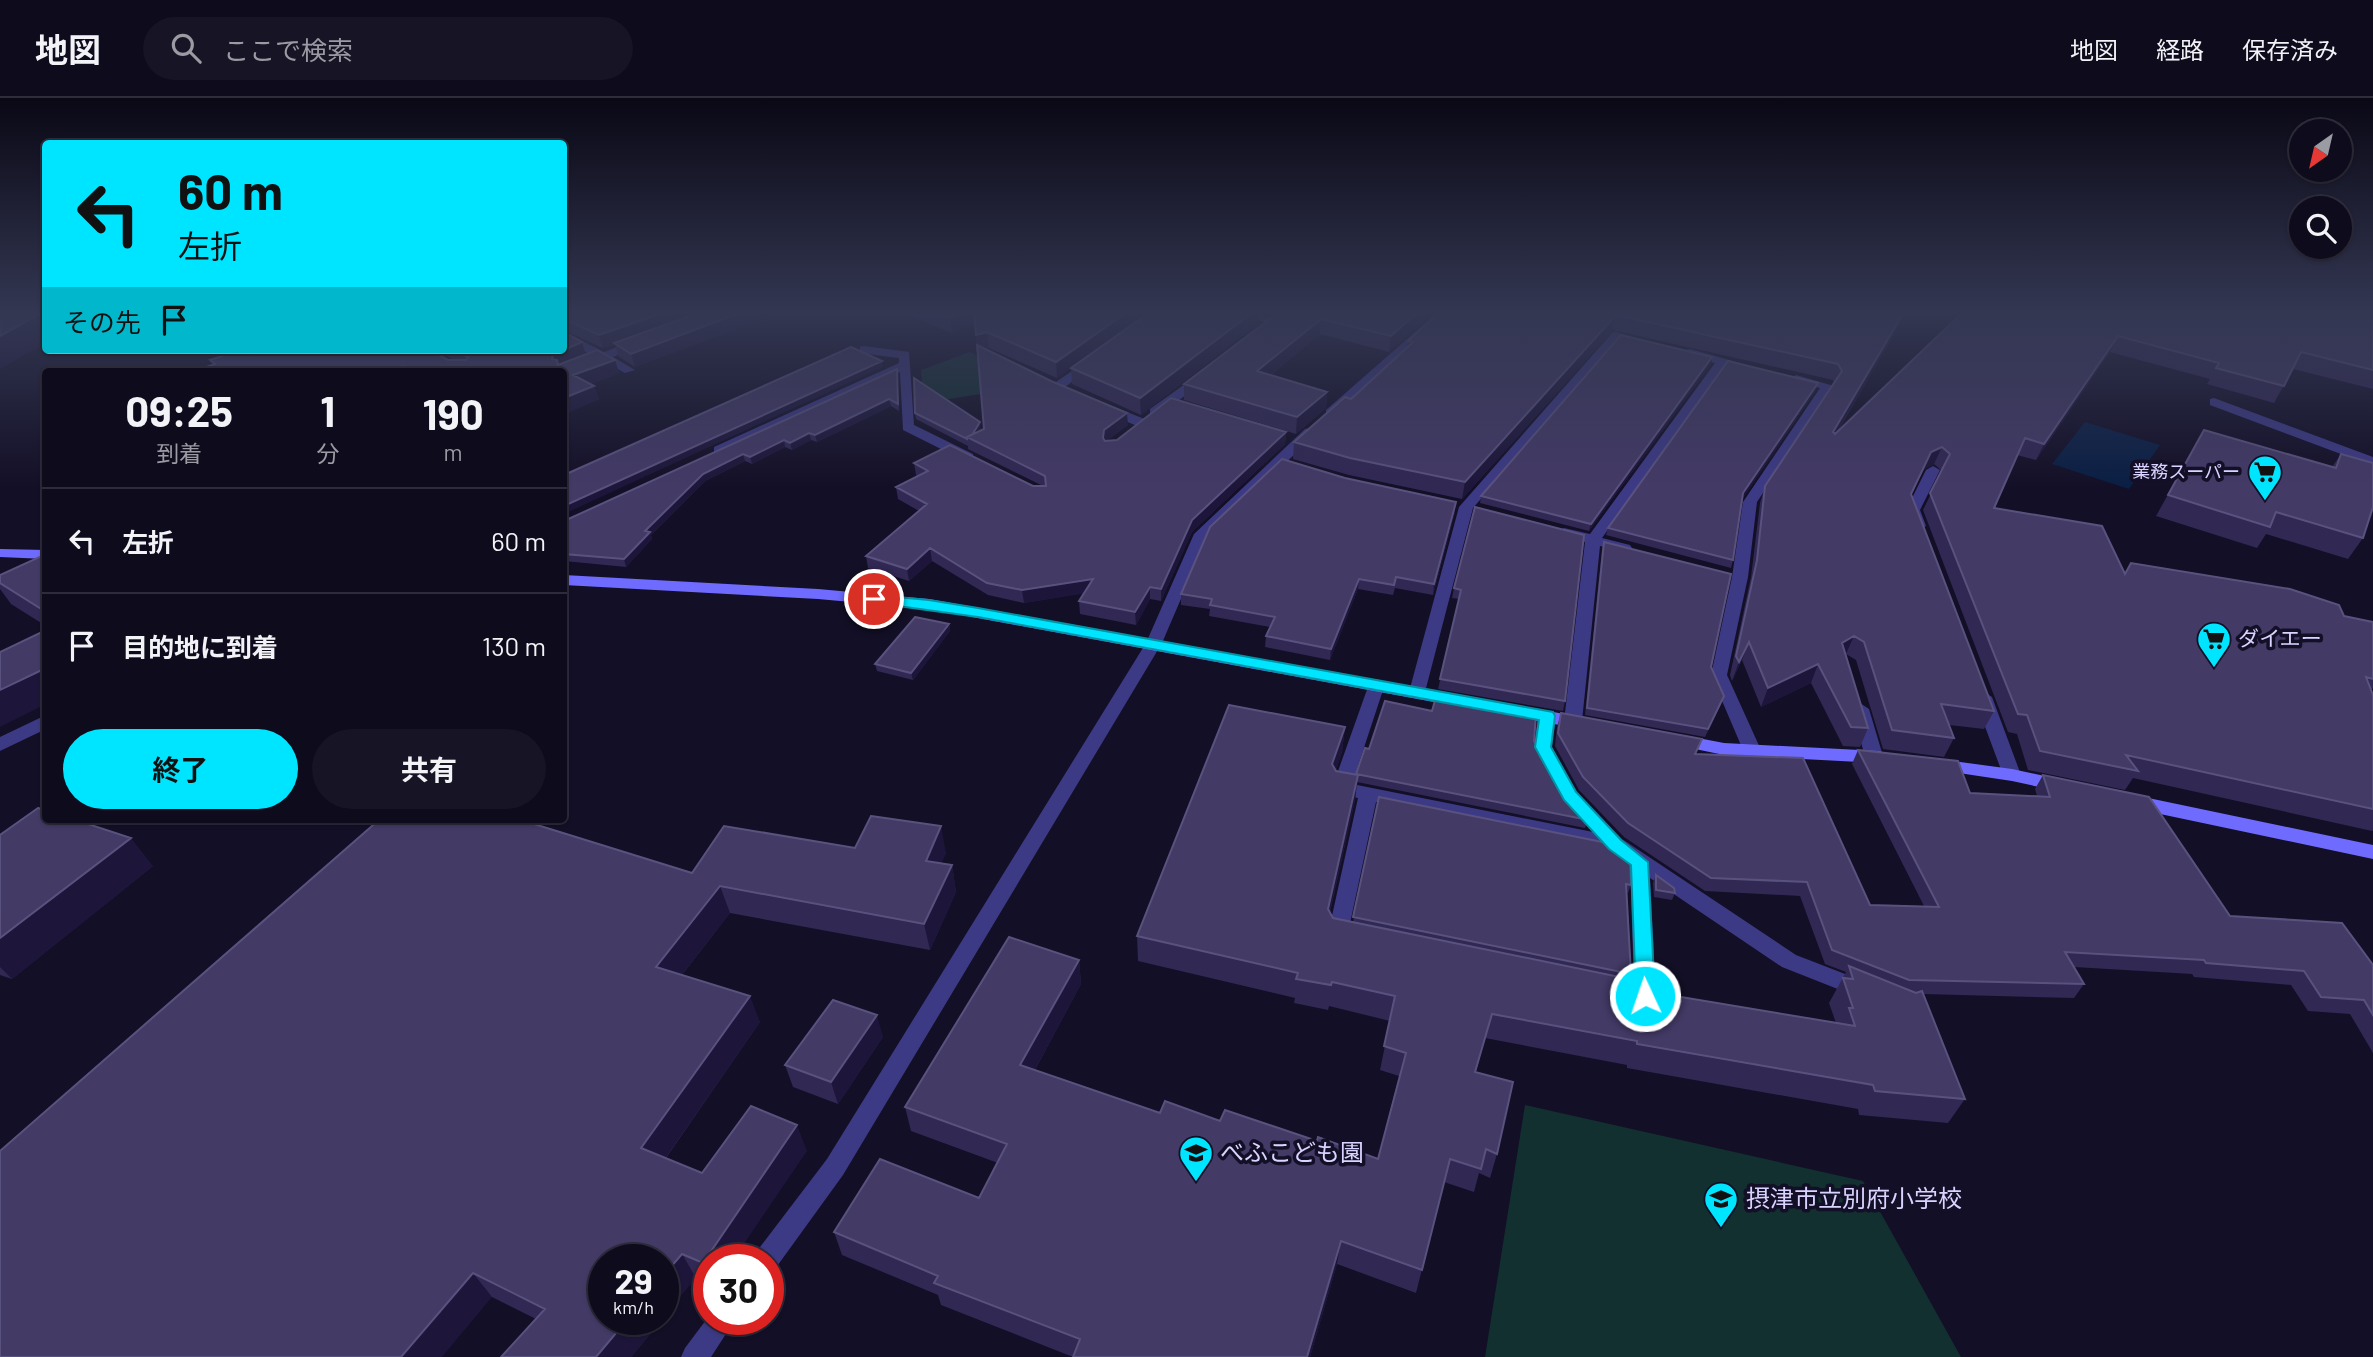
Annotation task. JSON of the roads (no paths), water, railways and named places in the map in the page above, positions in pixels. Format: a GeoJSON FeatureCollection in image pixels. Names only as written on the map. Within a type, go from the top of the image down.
{"type":"FeatureCollection","features":[{"type":"Feature","properties":{"kind":"street"},"geometry":{"type":"LineString","coordinates":[[703,457],[891,371]]}},
{"type":"Feature","properties":{"kind":"street"},"geometry":{"type":"LineString","coordinates":[[906,371],[908,427],[986,466]]}},
{"type":"Feature","properties":{"kind":"street"},"geometry":{"type":"LineString","coordinates":[[1057,387],[1079,371]]}},
{"type":"Feature","properties":{"kind":"street"},"geometry":{"type":"LineString","coordinates":[[1093,402],[1137,427],[1175,404],[1209,371]]}},
{"type":"Feature","properties":{"kind":"street"},"geometry":{"type":"LineString","coordinates":[[778,1244],[835,1167],[1154,643],[1201,534],[1285,463],[1292,440],[1375,371]]}},
{"type":"Feature","properties":{"kind":"street"},"geometry":{"type":"LineString","coordinates":[[1417,692],[1466,507],[1585,371]]}},
{"type":"Feature","properties":{"kind":"street"},"geometry":{"type":"LineString","coordinates":[[1573,721],[1593,540],[1715,371]]}},
{"type":"Feature","properties":{"kind":"street"},"geometry":{"type":"LineString","coordinates":[[1752,750],[1719,675],[1733,575],[1750,502],[1828,386],[1788,377]]}},
{"type":"Feature","properties":{"kind":"street"},"geometry":{"type":"LineString","coordinates":[[2214,402],[2373,462]]}},
{"type":"Feature","properties":{"kind":"street"},"geometry":{"type":"LineString","coordinates":[[1923,535],[1913,510],[1933,470]]}},
{"type":"Feature","properties":{"kind":"street"},"geometry":{"type":"LineString","coordinates":[[1555,530],[1633,550]]}},
{"type":"Feature","properties":{"kind":"street"},"geometry":{"type":"LineString","coordinates":[[0,553],[42,555]]}},
{"type":"Feature","properties":{"kind":"street"},"geometry":{"type":"LineString","coordinates":[[567,580],[818,594],[929,604],[1599,726]]}},
{"type":"Feature","properties":{"kind":"street"},"geometry":{"type":"LineString","coordinates":[[1377,684],[1341,788],[1615,845]]}},
{"type":"Feature","properties":{"kind":"street"},"geometry":{"type":"LineString","coordinates":[[1979,687],[2012,775]]}},
{"type":"Feature","properties":{"kind":"street"},"geometry":{"type":"LineString","coordinates":[[1856,697],[1874,756]]}},
{"type":"Feature","properties":{"kind":"street"},"geometry":{"type":"LineString","coordinates":[[1547,716],[1543,747],[1548,757],[1570,796],[1615,845],[1788,961],[1877,996]]}},
{"type":"Feature","properties":{"kind":"street"},"geometry":{"type":"LineString","coordinates":[[0,745],[42,723]]}},
{"type":"Feature","properties":{"kind":"street"},"geometry":{"type":"LineString","coordinates":[[1664,738],[1724,749],[1874,756],[2012,775],[2079,790]]}},
{"type":"Feature","properties":{"kind":"street"},"geometry":{"type":"LineString","coordinates":[[1365,939],[1338,934],[1368,794]]}},
{"type":"Feature","properties":{"kind":"street"},"geometry":{"type":"LineString","coordinates":[[2119,799],[2373,852]]}},
{"type":"Feature","properties":{"kind":"street"},"geometry":{"type":"LineString","coordinates":[[1605,988],[1645,996],[1640,862]]}},
{"type":"Feature","properties":{"kind":"street"},"geometry":{"type":"LineString","coordinates":[[694,1357],[711,1335]]}},
{"type":"Feature","properties":{"kind":"water"},"geometry":{"type":"Polygon","coordinates":[[[2085,422],[2160,445],[2129,489],[2052,464],[2085,422]]]}},
{"type":"Feature","properties":{"kind":"place","name":"業務スーパー"},"geometry":{"type":"Point","coordinates":[2265,502]}},
{"type":"Feature","properties":{"kind":"place","name":"ダイエー"},"geometry":{"type":"Point","coordinates":[2214,669]}},
{"type":"Feature","properties":{"kind":"place","name":"べふこども園"},"geometry":{"type":"Point","coordinates":[1196,1183]}},
{"type":"Feature","properties":{"kind":"place","name":"摂津市立別府小学校"},"geometry":{"type":"Point","coordinates":[1721,1229]}}]}
